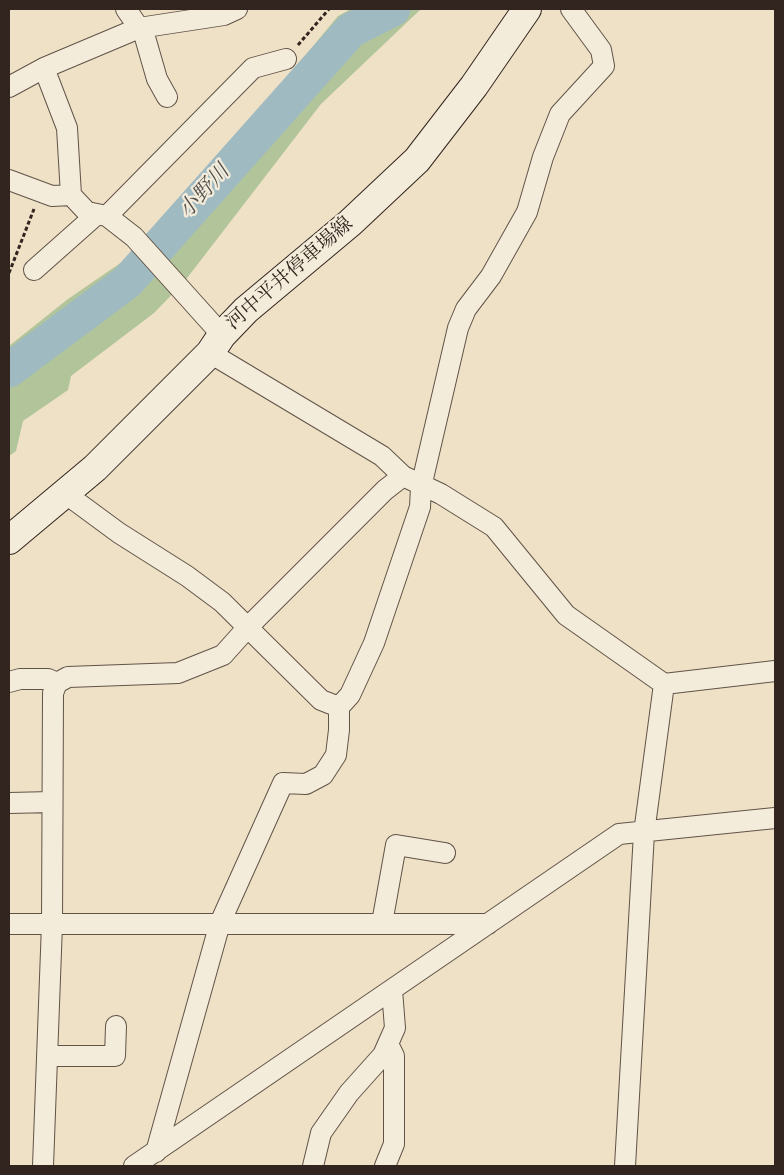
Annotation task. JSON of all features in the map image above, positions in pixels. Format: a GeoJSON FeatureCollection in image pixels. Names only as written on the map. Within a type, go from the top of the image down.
{"type":"FeatureCollection","features":[{"type":"Feature","properties":{"kind":"main road","name":"河中平井停車場線"},"geometry":{"type":"LineString","coordinates":[[9,540],[66,494],[216,344],[246,310],[350,223],[417,160],[474,86],[527,9]]}},
{"type":"Feature","properties":{"kind":"street"},"geometry":{"type":"LineString","coordinates":[[126,9],[148,43],[157,79],[167,97]]}},
{"type":"Feature","properties":{"kind":"street"},"geometry":{"type":"LineString","coordinates":[[9,87],[44,68],[140,28],[224,16],[238,9]]}},
{"type":"Feature","properties":{"kind":"street"},"geometry":{"type":"LineString","coordinates":[[156,1152],[220,923],[283,783],[306,784],[322,776],[336,755],[339,707],[350,696],[374,643],[420,507],[421,487],[458,328],[466,309],[491,276],[527,212],[543,157],[560,114],[604,66],[601,50],[571,9]]}},
{"type":"Feature","properties":{"kind":"street"},"geometry":{"type":"LineString","coordinates":[[34,270],[101,216],[253,68],[286,59]]}},
{"type":"Feature","properties":{"kind":"street"},"geometry":{"type":"LineString","coordinates":[[44,68],[67,128],[71,195],[87,212],[101,216],[134,237],[202,314],[216,344],[382,456],[403,476],[421,487],[441,494],[494,527],[566,615],[664,684],[775,671]]}},
{"type":"Feature","properties":{"kind":"street"},"geometry":{"type":"LineString","coordinates":[[9,180],[52,196],[71,195]]}},
{"type":"Feature","properties":{"kind":"street"},"geometry":{"type":"LineString","coordinates":[[43,1166],[52,924],[53,693],[57,683],[68,678],[178,673],[223,655],[248,627],[386,490],[403,476]]}},
{"type":"Feature","properties":{"kind":"street"},"geometry":{"type":"LineString","coordinates":[[66,494],[119,533],[187,576],[222,602],[321,700],[339,707]]}},
{"type":"Feature","properties":{"kind":"street"},"geometry":{"type":"LineString","coordinates":[[9,682],[20,679],[48,679],[57,683]]}},
{"type":"Feature","properties":{"kind":"street"},"geometry":{"type":"LineString","coordinates":[[626,1166],[644,833],[664,684]]}},
{"type":"Feature","properties":{"kind":"street"},"geometry":{"type":"LineString","coordinates":[[9,803],[52,802]]}},
{"type":"Feature","properties":{"kind":"street"},"geometry":{"type":"LineString","coordinates":[[134,1166],[619,834],[644,833],[775,818]]}},
{"type":"Feature","properties":{"kind":"street"},"geometry":{"type":"LineString","coordinates":[[382,923],[396,845],[445,853]]}},
{"type":"Feature","properties":{"kind":"street"},"geometry":{"type":"LineString","coordinates":[[9,924],[488,924]]}},
{"type":"Feature","properties":{"kind":"street"},"geometry":{"type":"LineString","coordinates":[[313,1166],[321,1133],[349,1093],[383,1055],[388,1044],[395,1028],[392,990]]}},
{"type":"Feature","properties":{"kind":"street"},"geometry":{"type":"LineString","coordinates":[[47,1056],[116,1056],[116,1026]]}},
{"type":"Feature","properties":{"kind":"street"},"geometry":{"type":"LineString","coordinates":[[385,1166],[394,1144],[394,1056],[388,1044]]}},
{"type":"Feature","properties":{"kind":"path"},"geometry":{"type":"LineString","coordinates":[[286,59],[329,9]]}},
{"type":"Feature","properties":{"kind":"path"},"geometry":{"type":"LineString","coordinates":[[9,273],[42,192]]}},
{"type":"Feature","properties":{"kind":"green space"},"geometry":{"type":"Polygon","coordinates":[[[351,9],[421,9],[321,104],[184,282],[154,313],[71,376],[68,390],[23,421],[16,451],[9,456],[9,346],[68,299],[151,242],[338,16],[351,9]]]}},
{"type":"Feature","properties":{"kind":"waterway","name":"小野川"},"geometry":{"type":"LineString","coordinates":[[9,370],[127,282],[351,30],[393,9]]}}]}
